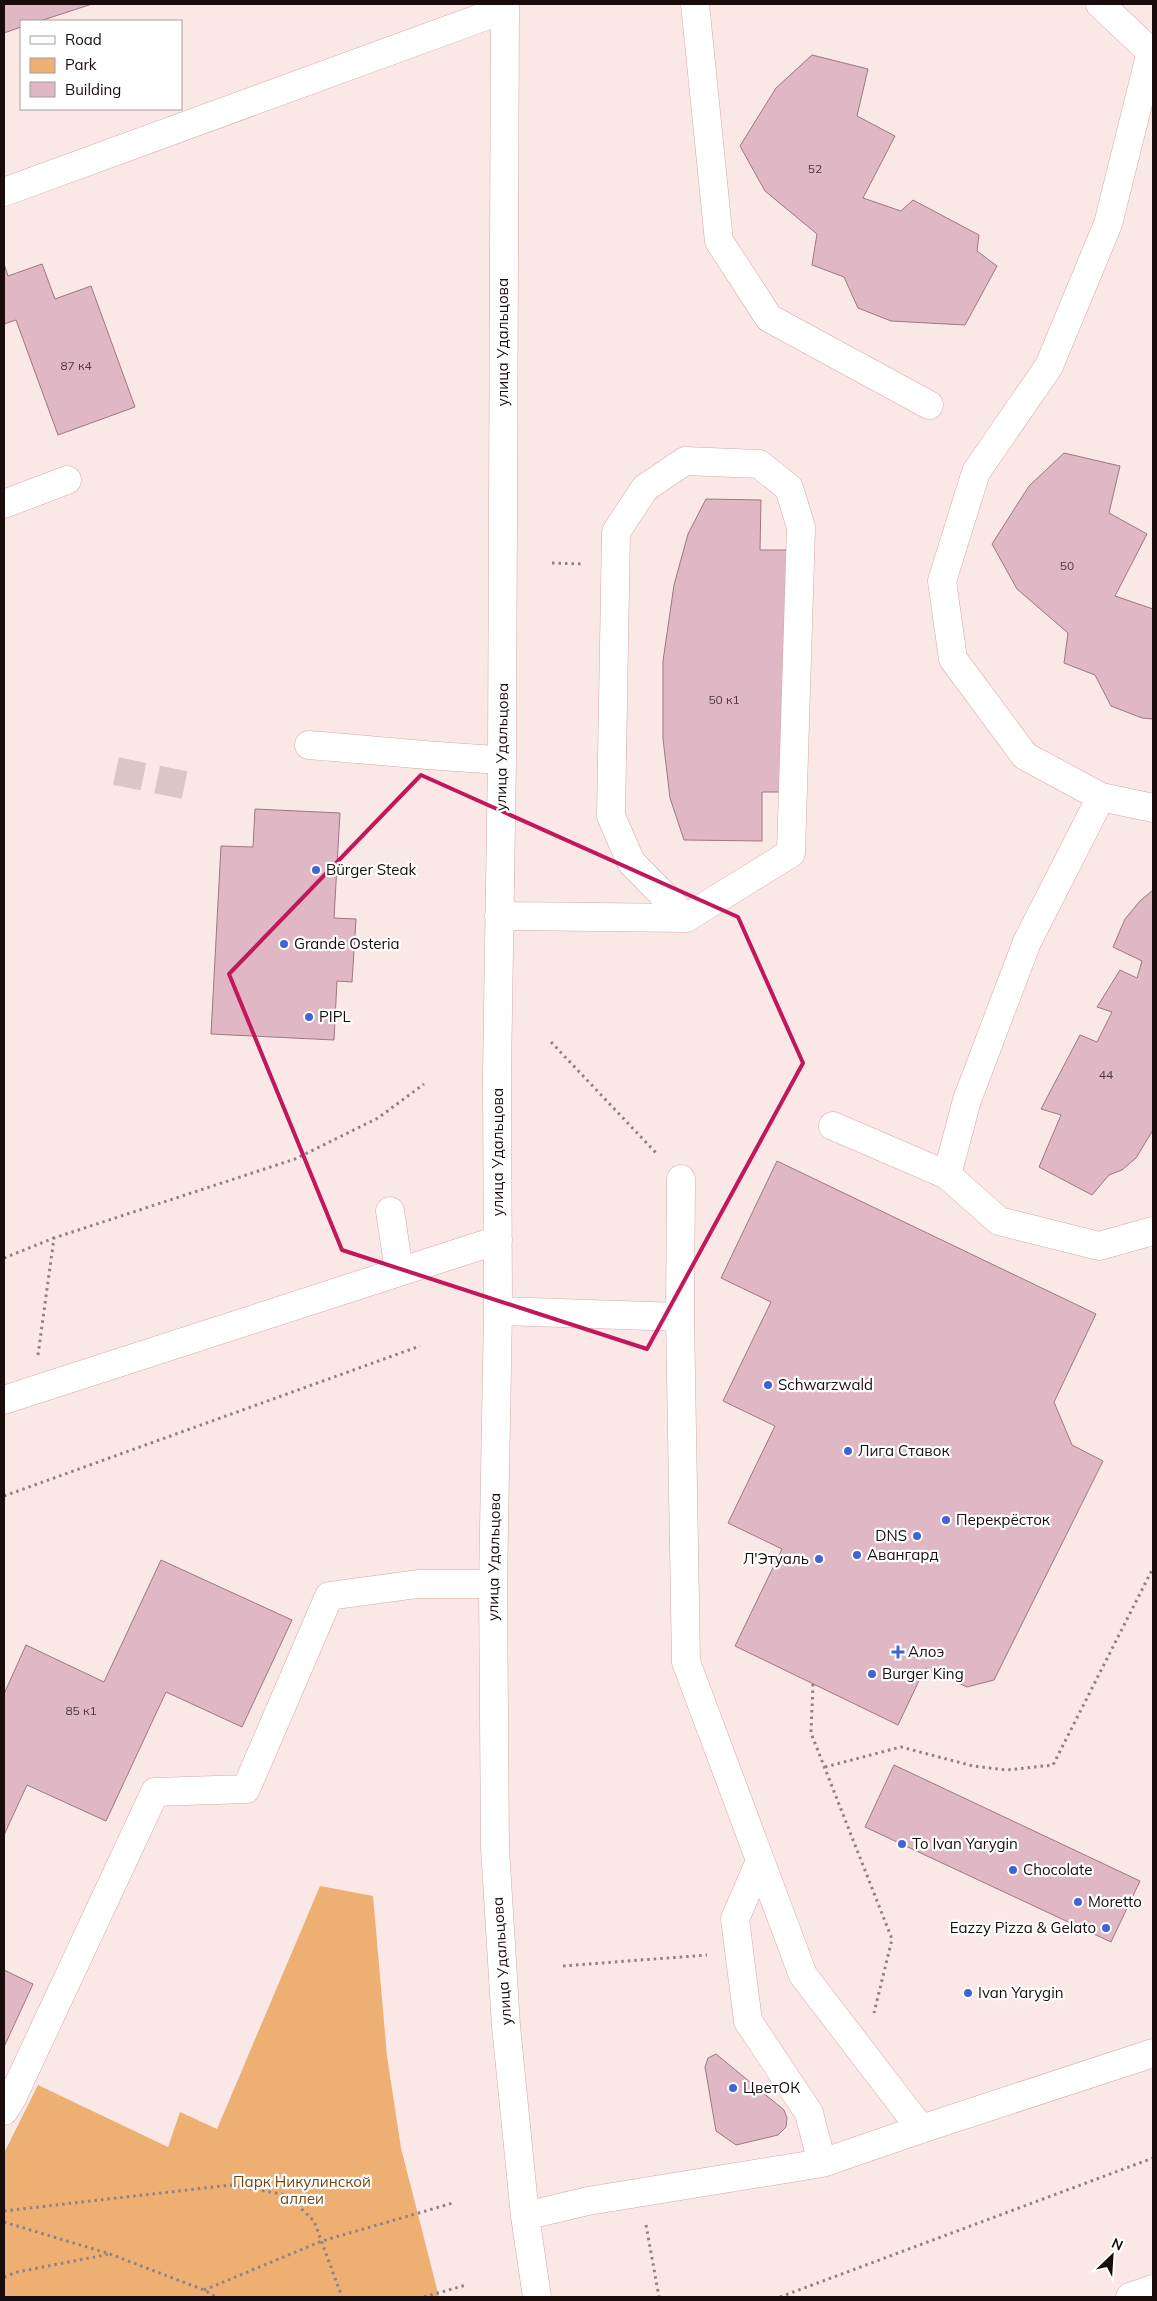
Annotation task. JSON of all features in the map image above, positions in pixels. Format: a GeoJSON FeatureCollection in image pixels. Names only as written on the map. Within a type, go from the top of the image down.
{"type":"FeatureCollection","features":[{"type":"Feature","properties":{"kind":"street"},"geometry":{"type":"LineString","coordinates":[[695,4],[719,241],[769,318],[929,405]]}},
{"type":"Feature","properties":{"kind":"street"},"geometry":{"type":"LineString","coordinates":[[1100,4],[1152,53],[1108,224],[1049,366],[976,472],[942,580],[952,659],[1025,756],[1101,797],[1153,808]]}},
{"type":"Feature","properties":{"kind":"street"},"geometry":{"type":"LineString","coordinates":[[4,192],[505,7]]}},
{"type":"Feature","properties":{"kind":"street","name":"улица Удальцова"},"geometry":{"type":"LineString","coordinates":[[505,7],[498,1311],[493,1584],[495,1848],[506,2026],[525,2216],[537,2297]]}},
{"type":"Feature","properties":{"kind":"street"},"geometry":{"type":"LineString","coordinates":[[499,916],[686,918],[791,853],[801,527],[789,488],[759,464],[685,461],[645,488],[616,532],[611,816],[631,862],[686,918]]}},
{"type":"Feature","properties":{"kind":"street"},"geometry":{"type":"LineString","coordinates":[[4,504],[68,480]]}},
{"type":"Feature","properties":{"kind":"street"},"geometry":{"type":"LineString","coordinates":[[309,745],[426,756],[502,760]]}},
{"type":"Feature","properties":{"kind":"street"},"geometry":{"type":"LineString","coordinates":[[947,1175],[967,1100],[1027,942],[1101,797]]}},
{"type":"Feature","properties":{"kind":"street"},"geometry":{"type":"LineString","coordinates":[[833,1126],[947,1175],[1000,1221],[1099,1246],[1153,1231]]}},
{"type":"Feature","properties":{"kind":"street"},"geometry":{"type":"LineString","coordinates":[[681,1179],[680,1317],[686,1662],[803,1975],[921,2130]]}},
{"type":"Feature","properties":{"kind":"street"},"geometry":{"type":"LineString","coordinates":[[390,1211],[399,1271]]}},
{"type":"Feature","properties":{"kind":"street"},"geometry":{"type":"LineString","coordinates":[[4,1400],[498,1240]]}},
{"type":"Feature","properties":{"kind":"street"},"geometry":{"type":"LineString","coordinates":[[498,1311],[680,1317]]}},
{"type":"Feature","properties":{"kind":"street"},"geometry":{"type":"LineString","coordinates":[[4,2111],[12,2098],[155,1792],[246,1789],[330,1596],[418,1584],[493,1584]]}},
{"type":"Feature","properties":{"kind":"street"},"geometry":{"type":"LineString","coordinates":[[760,1861],[735,1919],[748,2021],[809,2113],[822,2163]]}},
{"type":"Feature","properties":{"kind":"street"},"geometry":{"type":"LineString","coordinates":[[525,2216],[588,2201],[822,2163],[1153,2053]]}},
{"type":"Feature","properties":{"kind":"street"},"geometry":{"type":"LineString","coordinates":[[1130,2297],[1153,2289]]}},
{"type":"Feature","properties":{"kind":"path"},"geometry":{"type":"LineString","coordinates":[[551,1042],[681,1179]]}},
{"type":"Feature","properties":{"kind":"path"},"geometry":{"type":"LineString","coordinates":[[4,1258],[54,1238],[295,1159],[378,1118],[424,1084]]}},
{"type":"Feature","properties":{"kind":"path"},"geometry":{"type":"LineString","coordinates":[[34,1390],[54,1238]]}},
{"type":"Feature","properties":{"kind":"path"},"geometry":{"type":"LineString","coordinates":[[4,1496],[420,1346]]}},
{"type":"Feature","properties":{"kind":"path"},"geometry":{"type":"LineString","coordinates":[[825,1767],[901,1747],[981,1767],[1007,1770],[1053,1765],[1153,1568]]}},
{"type":"Feature","properties":{"kind":"path"},"geometry":{"type":"LineString","coordinates":[[813,1684],[811,1732],[892,1939],[864,2055]]}},
{"type":"Feature","properties":{"kind":"path"},"geometry":{"type":"LineString","coordinates":[[563,1966],[739,1953]]}},
{"type":"Feature","properties":{"kind":"path"},"geometry":{"type":"LineString","coordinates":[[780,2297],[1153,2158]]}},
{"type":"Feature","properties":{"kind":"path"},"geometry":{"type":"LineString","coordinates":[[4,2211],[230,2185],[287,2195],[314,2221],[342,2297]]}},
{"type":"Feature","properties":{"kind":"path"},"geometry":{"type":"LineString","coordinates":[[640,2193],[659,2297]]}},
{"type":"Feature","properties":{"kind":"path"},"geometry":{"type":"LineString","coordinates":[[204,2290],[322,2241],[453,2202]]}},
{"type":"Feature","properties":{"kind":"path"},"geometry":{"type":"LineString","coordinates":[[4,2222],[110,2254],[204,2290],[216,2297]]}},
{"type":"Feature","properties":{"kind":"path"},"geometry":{"type":"LineString","coordinates":[[4,2276],[110,2254]]}},
{"type":"Feature","properties":{"kind":"path"},"geometry":{"type":"LineString","coordinates":[[424,2297],[466,2285]]}},
{"type":"Feature","properties":{"kind":"highlighted area"},"geometry":{"type":"Polygon","coordinates":[[[421,775],[738,917],[803,1063],[647,1349],[342,1250],[229,974],[421,775]]]}},
{"type":"Feature","properties":{"kind":"green space","name":"Парк Никулинской аллеи"},"geometry":{"type":"Polygon","coordinates":[[[320,1886],[373,1896],[387,2056],[401,2148],[439,2297],[4,2297],[4,2153],[38,2085],[168,2147],[180,2112],[217,2129],[320,1886]]]}},
{"type":"Feature","properties":{"kind":"building"},"geometry":{"type":"Polygon","coordinates":[[[4,4],[92,4],[43,20],[20,20],[20,27],[4,33],[4,4]]]}},
{"type":"Feature","properties":{"kind":"building"},"geometry":{"type":"Polygon","coordinates":[[[812,55],[868,69],[857,116],[895,136],[863,198],[901,211],[913,200],[979,235],[977,251],[997,266],[965,325],[891,321],[858,308],[844,277],[812,265],[817,234],[765,191],[740,146],[776,88],[812,55]]]}},
{"type":"Feature","properties":{"kind":"building"},"geometry":{"type":"Polygon","coordinates":[[[4,264],[8,276],[42,264],[55,299],[91,286],[135,407],[58,435],[16,320],[4,324],[4,264]]]}},
{"type":"Feature","properties":{"kind":"building"},"geometry":{"type":"Polygon","coordinates":[[[1064,453],[1120,466],[1109,513],[1147,534],[1115,596],[1153,609],[1153,719],[1142,718],[1111,706],[1095,675],[1064,663],[1068,633],[1017,589],[992,544],[1029,486],[1064,453]]]}},
{"type":"Feature","properties":{"kind":"building"},"geometry":{"type":"Polygon","coordinates":[[[706,499],[761,500],[760,550],[787,550],[783,792],[762,792],[762,841],[684,840],[670,798],[663,739],[663,661],[674,585],[688,534],[706,499]]]}},
{"type":"Feature","properties":{"kind":"building"},"geometry":{"type":"Polygon","coordinates":[[[255,809],[340,813],[334,918],[356,919],[352,982],[337,981],[334,1040],[211,1034],[221,846],[253,847],[255,809]]]}},
{"type":"Feature","properties":{"kind":"building"},"geometry":{"type":"Polygon","coordinates":[[[1153,890],[1153,1130],[1136,1158],[1122,1170],[1109,1175],[1092,1195],[1039,1167],[1061,1115],[1041,1109],[1080,1035],[1097,1042],[1112,1012],[1097,1007],[1120,970],[1137,978],[1142,961],[1113,947],[1125,919],[1140,901],[1153,890]]]}},
{"type":"Feature","properties":{"kind":"building"},"geometry":{"type":"Polygon","coordinates":[[[777,1161],[1096,1314],[1054,1402],[1072,1445],[1103,1461],[994,1680],[967,1687],[925,1668],[898,1725],[735,1646],[782,1549],[728,1523],[775,1426],[723,1401],[771,1302],[721,1278],[777,1161]]]}},
{"type":"Feature","properties":{"kind":"building"},"geometry":{"type":"Polygon","coordinates":[[[161,1560],[292,1620],[242,1727],[166,1692],[106,1821],[27,1785],[4,1835],[4,1694],[26,1645],[104,1682],[161,1560]]]}},
{"type":"Feature","properties":{"kind":"building"},"geometry":{"type":"Polygon","coordinates":[[[894,1765],[1140,1881],[1111,1942],[865,1827],[894,1765]]]}},
{"type":"Feature","properties":{"kind":"building"},"geometry":{"type":"Polygon","coordinates":[[[4,1970],[33,1984],[4,2047],[4,1970]]]}},
{"type":"Feature","properties":{"kind":"building","name":"ЦветОК"},"geometry":{"type":"Polygon","coordinates":[[[716,2054],[784,2110],[787,2118],[786,2127],[778,2135],[736,2145],[716,2131],[705,2067],[708,2058],[716,2054]]]}},
{"type":"Feature","properties":{"kind":"tunnel"},"geometry":{"type":"LineString","coordinates":[[116,771],[194,787]]}},
{"type":"Feature","properties":{"kind":"place","name":"Bürger Steak"},"geometry":{"type":"Point","coordinates":[316,870]}},
{"type":"Feature","properties":{"kind":"place","name":"Grande Osteria"},"geometry":{"type":"Point","coordinates":[284,944]}},
{"type":"Feature","properties":{"kind":"place","name":"PIPL"},"geometry":{"type":"Point","coordinates":[309,1017]}},
{"type":"Feature","properties":{"kind":"place","name":"Schwarzwald"},"geometry":{"type":"Point","coordinates":[768,1385]}},
{"type":"Feature","properties":{"kind":"place","name":"Лига Ставок"},"geometry":{"type":"Point","coordinates":[848,1451]}},
{"type":"Feature","properties":{"kind":"place","name":"Перекрёсток"},"geometry":{"type":"Point","coordinates":[946,1520]}},
{"type":"Feature","properties":{"kind":"place","name":"DNS"},"geometry":{"type":"Point","coordinates":[917,1536]}},
{"type":"Feature","properties":{"kind":"place","name":"Авангард"},"geometry":{"type":"Point","coordinates":[857,1555]}},
{"type":"Feature","properties":{"kind":"place","name":"Л'Этуаль"},"geometry":{"type":"Point","coordinates":[819,1559]}},
{"type":"Feature","properties":{"kind":"place","name":"Алоэ"},"geometry":{"type":"Point","coordinates":[898,1652]}},
{"type":"Feature","properties":{"kind":"place","name":"Burger King"},"geometry":{"type":"Point","coordinates":[872,1674]}},
{"type":"Feature","properties":{"kind":"place","name":"To Ivan Yarygin"},"geometry":{"type":"Point","coordinates":[902,1844]}},
{"type":"Feature","properties":{"kind":"place","name":"Chocolate"},"geometry":{"type":"Point","coordinates":[1013,1870]}},
{"type":"Feature","properties":{"kind":"place","name":"Moretto"},"geometry":{"type":"Point","coordinates":[1078,1902]}},
{"type":"Feature","properties":{"kind":"place","name":"Eazzy Pizza & Gelato"},"geometry":{"type":"Point","coordinates":[1106,1928]}},
{"type":"Feature","properties":{"kind":"place","name":"Ivan Yarygin"},"geometry":{"type":"Point","coordinates":[968,1993]}},
{"type":"Feature","properties":{"kind":"place","name":"ЦветОК"},"geometry":{"type":"Point","coordinates":[733,2088]}}]}
